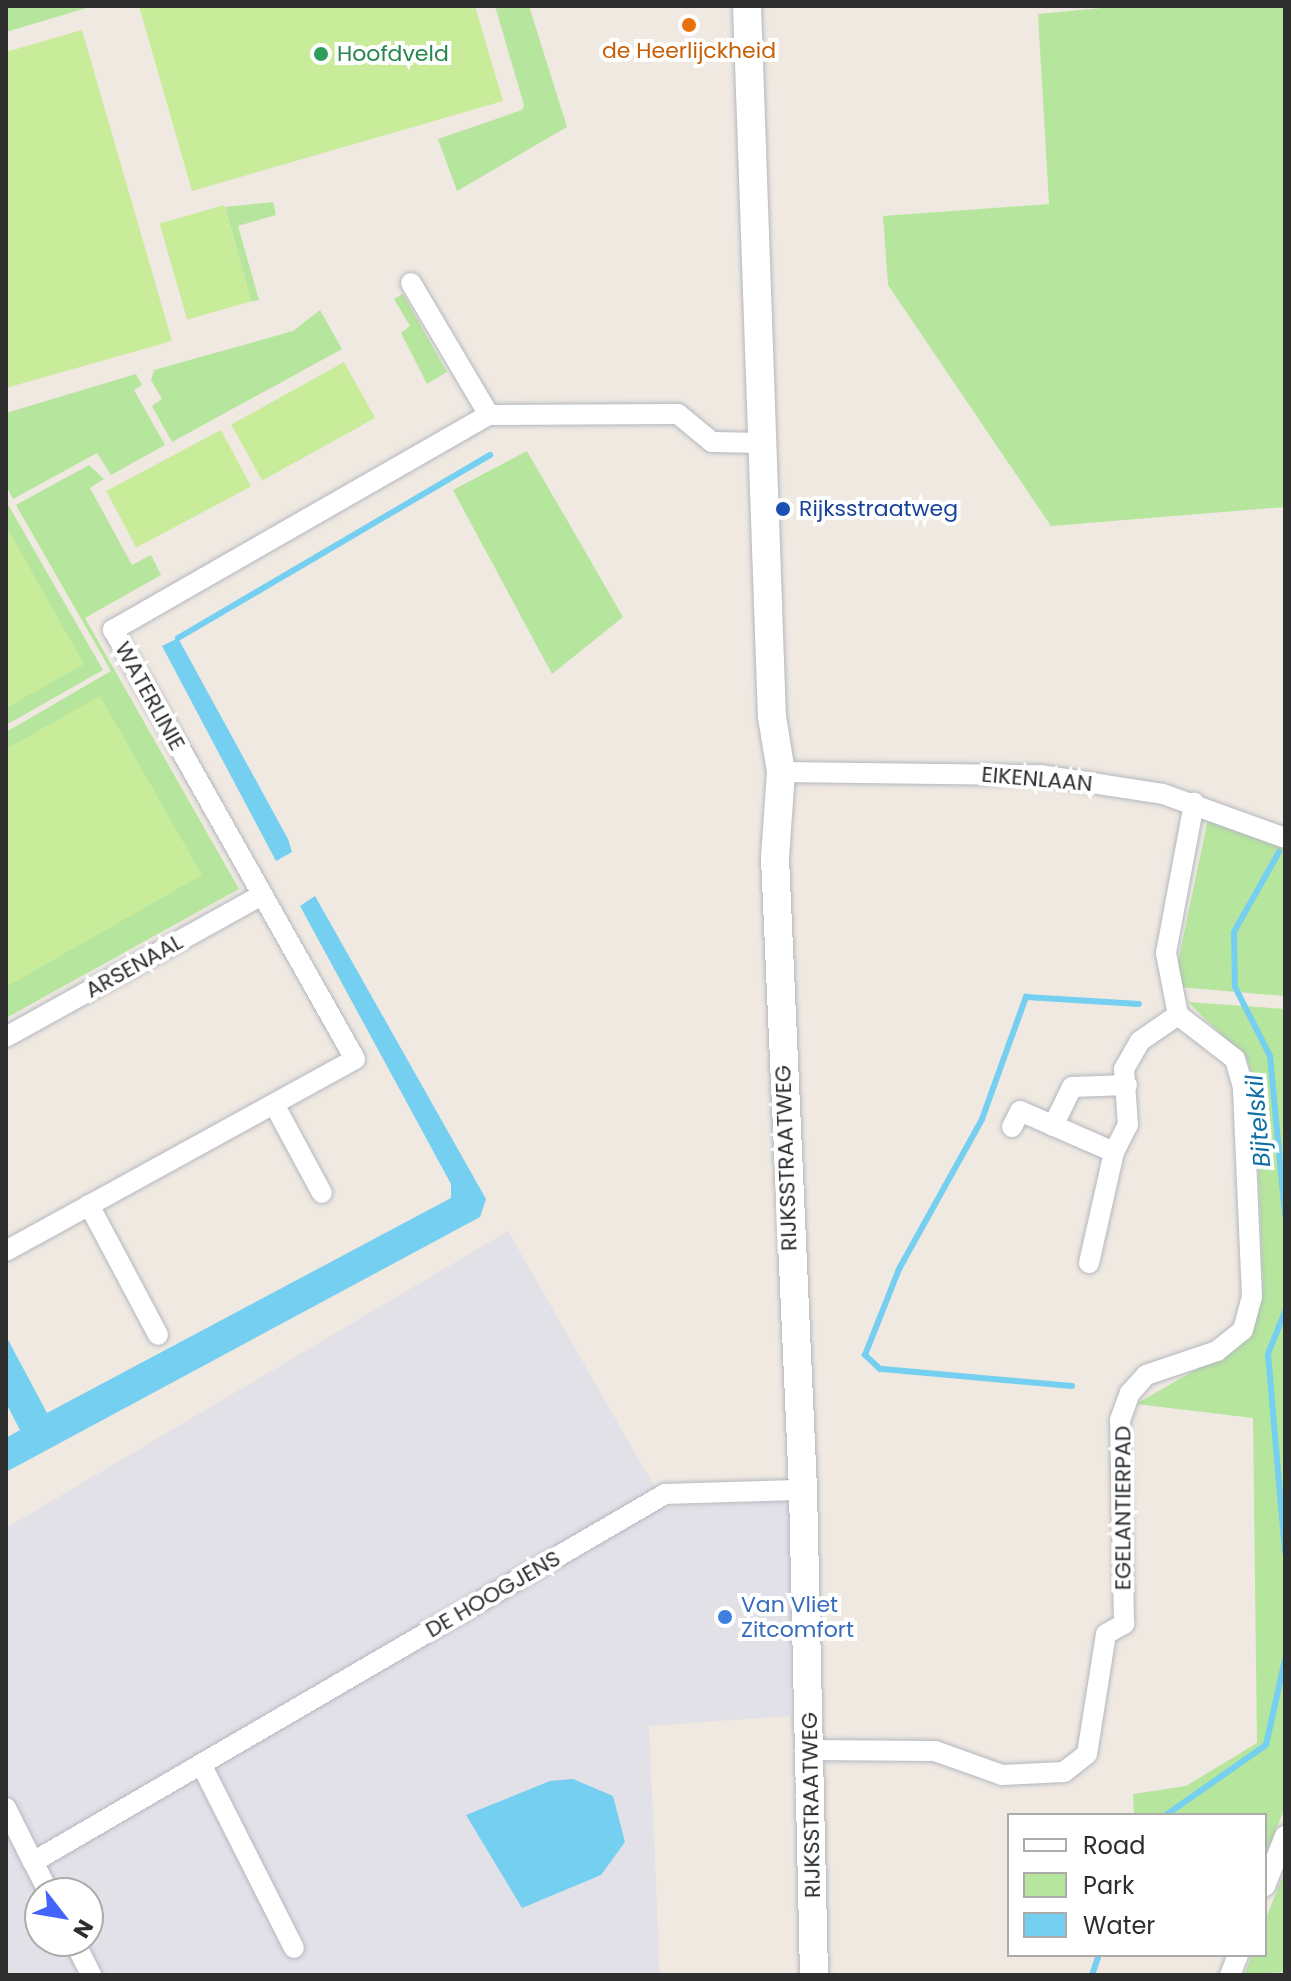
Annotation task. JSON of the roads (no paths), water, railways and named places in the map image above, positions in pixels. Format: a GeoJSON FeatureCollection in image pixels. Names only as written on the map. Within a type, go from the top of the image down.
{"type":"FeatureCollection","features":[{"type":"Feature","properties":{"kind":"street","name":"RIJKSSTRAATWEG"},"geometry":{"type":"LineString","coordinates":[[747,6],[772,717],[781,772],[775,858],[803,1490],[814,1975]]}},
{"type":"Feature","properties":{"kind":"street"},"geometry":{"type":"LineString","coordinates":[[411,283],[489,415]]}},
{"type":"Feature","properties":{"kind":"street","name":"WATERLINIE"},"geometry":{"type":"LineString","coordinates":[[6,1251],[355,1059],[113,630],[489,415],[678,414],[712,442],[762,443]]}},
{"type":"Feature","properties":{"kind":"street","name":"EIKENLAAN"},"geometry":{"type":"LineString","coordinates":[[781,772],[1040,775],[1194,803],[1285,838]]}},
{"type":"Feature","properties":{"kind":"street"},"geometry":{"type":"LineString","coordinates":[[1089,1263],[1114,1152],[1128,1125],[1124,1069],[1140,1041],[1178,1015],[1166,953],[1194,803]]}},
{"type":"Feature","properties":{"kind":"street","name":"ARSENAAL"},"geometry":{"type":"LineString","coordinates":[[6,1037],[262,895]]}},
{"type":"Feature","properties":{"kind":"street","name":"EGELANTIERPAD"},"geometry":{"type":"LineString","coordinates":[[811,1750],[935,1751],[1002,1775],[1064,1772],[1087,1754],[1106,1634],[1124,1624],[1120,1420],[1130,1393],[1146,1375],[1217,1351],[1243,1330],[1252,1297],[1243,1087],[1235,1059],[1178,1015]]}},
{"type":"Feature","properties":{"kind":"street"},"geometry":{"type":"LineString","coordinates":[[1053,1126],[1072,1087],[1127,1085]]}},
{"type":"Feature","properties":{"kind":"street"},"geometry":{"type":"LineString","coordinates":[[274,1104],[322,1193]]}},
{"type":"Feature","properties":{"kind":"street"},"geometry":{"type":"LineString","coordinates":[[1012,1127],[1020,1111],[1114,1152]]}},
{"type":"Feature","properties":{"kind":"street"},"geometry":{"type":"LineString","coordinates":[[89,1205],[158,1335]]}},
{"type":"Feature","properties":{"kind":"street","name":"DE HOOGJENS"},"geometry":{"type":"LineString","coordinates":[[33,1862],[665,1494],[803,1490]]}},
{"type":"Feature","properties":{"kind":"street"},"geometry":{"type":"LineString","coordinates":[[201,1764],[294,1948]]}},
{"type":"Feature","properties":{"kind":"street"},"geometry":{"type":"LineString","coordinates":[[6,1808],[41,1877]]}},
{"type":"Feature","properties":{"kind":"street"},"geometry":{"type":"LineString","coordinates":[[1267,1881],[1285,1836]]}},
{"type":"Feature","properties":{"kind":"street"},"geometry":{"type":"LineString","coordinates":[[82,1957],[91,1975]]}},
{"type":"Feature","properties":{"kind":"water"},"geometry":{"type":"Polygon","coordinates":[[[178,638],[288,839],[292,852],[276,861],[162,646],[178,638]]]}},
{"type":"Feature","properties":{"kind":"water"},"geometry":{"type":"Polygon","coordinates":[[[315,896],[486,1199],[480,1217],[6,1472],[6,1438],[20,1430],[6,1403],[6,1336],[47,1413],[451,1198],[451,1184],[300,906],[315,896]]]}},
{"type":"Feature","properties":{"kind":"water"},"geometry":{"type":"Polygon","coordinates":[[[573,1779],[613,1796],[625,1842],[601,1875],[522,1908],[466,1815],[550,1781],[573,1779]]]}},
{"type":"Feature","properties":{"kind":"waterway"},"geometry":{"type":"LineString","coordinates":[[178,638],[490,455]]}},
{"type":"Feature","properties":{"kind":"waterway","name":"Bijtelskil"},"geometry":{"type":"LineString","coordinates":[[1279,852],[1234,932],[1235,987],[1270,1056],[1285,1216]]}},
{"type":"Feature","properties":{"kind":"waterway"},"geometry":{"type":"LineString","coordinates":[[1072,1386],[880,1369],[865,1355],[899,1269],[982,1119],[1026,997],[1139,1004]]}},
{"type":"Feature","properties":{"kind":"waterway","name":"Bijtelskil"},"geometry":{"type":"LineString","coordinates":[[1285,1311],[1268,1354],[1285,1552]]}},
{"type":"Feature","properties":{"kind":"waterway","name":"Bijtelskil"},"geometry":{"type":"LineString","coordinates":[[1169,1813],[1266,1745],[1285,1659]]}},
{"type":"Feature","properties":{"kind":"waterway","name":"Bijtelskil"},"geometry":{"type":"LineString","coordinates":[[1092,1975],[1098,1957]]}},
{"type":"Feature","properties":{"kind":"place","name":"de Heerlijckheid"},"geometry":{"type":"Point","coordinates":[689,25]}},
{"type":"Feature","properties":{"kind":"place","name":"Hoofdveld"},"geometry":{"type":"Point","coordinates":[321,54]}},
{"type":"Feature","properties":{"kind":"place","name":"Rijksstraatweg"},"geometry":{"type":"Point","coordinates":[783,509]}},
{"type":"Feature","properties":{"kind":"place","name":"Van Vliet Zitcomfort"},"geometry":{"type":"Point","coordinates":[725,1617]}}]}
